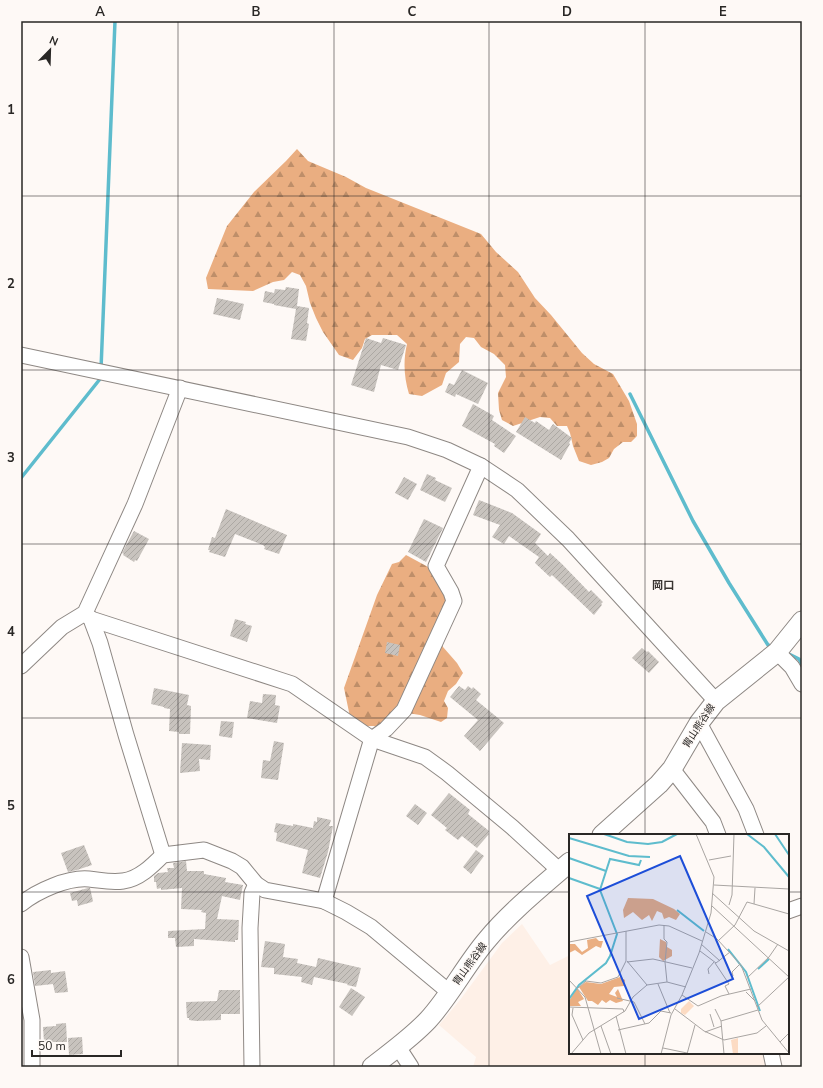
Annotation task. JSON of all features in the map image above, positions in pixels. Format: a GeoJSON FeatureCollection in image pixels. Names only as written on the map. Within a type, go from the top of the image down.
{"type":"FeatureCollection","features":[{"type":"Feature","properties":{"kind":"main road","name":"胄山熊谷線"},"geometry":{"type":"LineString","coordinates":[[603,834],[659,784],[672,769],[699,723],[716,701],[780,649],[802,621]]}},
{"type":"Feature","properties":{"kind":"main road","name":"胄山熊谷線"},"geometry":{"type":"LineString","coordinates":[[372,1067],[398,1048],[428,1019],[485,942],[515,910],[565,866]]}},
{"type":"Feature","properties":{"kind":"street"},"geometry":{"type":"LineString","coordinates":[[21,355],[408,437],[447,450],[481,466],[517,490],[568,538],[716,701]]}},
{"type":"Feature","properties":{"kind":"street"},"geometry":{"type":"LineString","coordinates":[[163,854],[126,735],[100,642],[88,616],[135,504],[180,388]]}},
{"type":"Feature","properties":{"kind":"street"},"geometry":{"type":"LineString","coordinates":[[324,901],[372,739],[386,729],[404,710],[454,601],[451,592],[436,566],[481,466]]}},
{"type":"Feature","properties":{"kind":"street"},"geometry":{"type":"LineString","coordinates":[[21,666],[62,627],[88,616],[292,684],[372,739],[425,757],[447,773],[512,827],[565,866]]}},
{"type":"Feature","properties":{"kind":"street"},"geometry":{"type":"LineString","coordinates":[[780,649],[802,684]]}},
{"type":"Feature","properties":{"kind":"street"},"geometry":{"type":"LineString","coordinates":[[699,723],[746,809],[756,834]]}},
{"type":"Feature","properties":{"kind":"street"},"geometry":{"type":"LineString","coordinates":[[672,769],[713,822],[718,834]]}},
{"type":"Feature","properties":{"kind":"street"},"geometry":{"type":"LineString","coordinates":[[21,904],[44,890],[66,881],[88,879],[124,881],[137,876],[152,865],[163,854],[204,850],[232,861],[242,868],[256,884],[265,890],[324,901],[346,912],[371,927],[449,992]]}},
{"type":"Feature","properties":{"kind":"street"},"geometry":{"type":"LineString","coordinates":[[252,1067],[250,928],[252,893],[256,884]]}},
{"type":"Feature","properties":{"kind":"street"},"geometry":{"type":"LineString","coordinates":[[789,911],[802,906]]}},
{"type":"Feature","properties":{"kind":"street"},"geometry":{"type":"LineString","coordinates":[[21,957],[32,1020],[32,1067]]}},
{"type":"Feature","properties":{"kind":"street"},"geometry":{"type":"LineString","coordinates":[[398,1048],[411,1067]]}},
{"type":"Feature","properties":{"kind":"street"},"geometry":{"type":"LineString","coordinates":[[770,1054],[774,1067]]}},
{"type":"Feature","properties":{"kind":"shaded area"},"geometry":{"type":"Polygon","coordinates":[[[522,924],[550,965],[569,956],[569,1054],[762,1054],[766,1067],[473,1067],[476,1057],[439,1025],[460,1000],[502,943],[522,924]]]}},
{"type":"Feature","properties":{"kind":"green space"},"geometry":{"type":"Polygon","coordinates":[[[297,149],[308,161],[346,177],[366,188],[481,234],[496,252],[518,272],[535,298],[582,353],[594,364],[613,374],[629,401],[637,424],[637,436],[631,442],[623,442],[614,449],[609,458],[591,465],[579,461],[567,426],[557,426],[550,418],[540,417],[513,426],[502,420],[499,410],[498,393],[506,377],[505,365],[494,354],[481,347],[474,338],[466,337],[460,344],[459,362],[446,373],[442,385],[422,396],[409,394],[405,369],[407,344],[397,335],[372,335],[365,339],[362,348],[353,360],[339,355],[323,332],[316,318],[310,303],[306,286],[300,275],[292,272],[284,280],[273,282],[253,291],[208,289],[206,278],[227,226],[254,192],[297,149]]]}},
{"type":"Feature","properties":{"kind":"green space"},"geometry":{"type":"Polygon","coordinates":[[[406,555],[430,568],[448,599],[435,634],[463,673],[456,684],[448,691],[444,701],[448,708],[447,718],[441,722],[420,715],[395,711],[382,722],[378,728],[374,726],[362,726],[350,717],[344,688],[377,595],[392,564],[399,562],[406,555]]]}},
{"type":"Feature","properties":{"kind":"building"},"geometry":{"type":"Polygon","coordinates":[[[286,287],[299,289],[297,306],[309,308],[307,323],[309,324],[306,341],[291,339],[296,309],[263,302],[265,291],[274,293],[275,289],[285,290],[286,287]]]}},
{"type":"Feature","properties":{"kind":"building"},"geometry":{"type":"Polygon","coordinates":[[[217,298],[244,304],[240,320],[213,314],[217,298]]]}},
{"type":"Feature","properties":{"kind":"building"},"geometry":{"type":"Polygon","coordinates":[[[366,338],[381,343],[383,338],[406,345],[398,370],[381,365],[374,392],[351,385],[366,338]]]}},
{"type":"Feature","properties":{"kind":"building"},"geometry":{"type":"Polygon","coordinates":[[[462,370],[488,383],[478,404],[456,394],[455,397],[445,392],[449,383],[454,385],[462,370]]]}},
{"type":"Feature","properties":{"kind":"building"},"geometry":{"type":"Polygon","coordinates":[[[473,404],[494,416],[492,420],[516,436],[504,453],[494,446],[495,444],[462,426],[473,404]]]}},
{"type":"Feature","properties":{"kind":"building"},"geometry":{"type":"Polygon","coordinates":[[[525,417],[535,423],[536,421],[549,430],[553,424],[572,438],[561,460],[516,432],[525,417]]]}},
{"type":"Feature","properties":{"kind":"building"},"geometry":{"type":"Polygon","coordinates":[[[427,474],[436,478],[435,480],[452,488],[445,502],[420,490],[427,474]]]}},
{"type":"Feature","properties":{"kind":"building"},"geometry":{"type":"Polygon","coordinates":[[[404,477],[417,484],[408,500],[395,493],[404,477]]]}},
{"type":"Feature","properties":{"kind":"building"},"geometry":{"type":"Polygon","coordinates":[[[479,500],[512,513],[541,534],[535,543],[548,556],[550,553],[589,592],[591,590],[603,602],[594,615],[552,575],[550,577],[535,563],[539,557],[509,536],[504,544],[492,537],[500,525],[473,515],[479,500]]]}},
{"type":"Feature","properties":{"kind":"building"},"geometry":{"type":"Polygon","coordinates":[[[226,509],[287,535],[279,554],[264,549],[265,547],[263,545],[235,534],[225,557],[209,552],[210,550],[208,550],[212,537],[215,538],[226,509]]]}},
{"type":"Feature","properties":{"kind":"building"},"geometry":{"type":"Polygon","coordinates":[[[424,519],[443,528],[426,562],[408,552],[424,519]]]}},
{"type":"Feature","properties":{"kind":"building"},"geometry":{"type":"Polygon","coordinates":[[[134,531],[149,539],[137,561],[135,560],[134,562],[122,553],[134,531]]]}},
{"type":"Feature","properties":{"kind":"building"},"geometry":{"type":"Polygon","coordinates":[[[235,619],[246,622],[245,624],[252,626],[247,642],[230,636],[235,619]]]}},
{"type":"Feature","properties":{"kind":"building"},"geometry":{"type":"Polygon","coordinates":[[[387,642],[400,645],[398,656],[385,653],[387,642]]]}},
{"type":"Feature","properties":{"kind":"building"},"geometry":{"type":"Polygon","coordinates":[[[642,648],[647,652],[648,651],[659,662],[649,673],[632,658],[642,648]]]}},
{"type":"Feature","properties":{"kind":"building"},"geometry":{"type":"Polygon","coordinates":[[[459,686],[465,690],[468,686],[472,689],[473,687],[481,694],[476,700],[504,723],[480,751],[464,736],[478,720],[450,697],[459,686]]]}},
{"type":"Feature","properties":{"kind":"building"},"geometry":{"type":"Polygon","coordinates":[[[154,688],[189,695],[187,705],[191,706],[190,734],[179,734],[179,732],[169,731],[170,709],[151,704],[154,688]]]}},
{"type":"Feature","properties":{"kind":"building"},"geometry":{"type":"Polygon","coordinates":[[[263,694],[276,695],[275,705],[280,706],[277,723],[247,718],[250,701],[262,703],[263,694]]]}},
{"type":"Feature","properties":{"kind":"building"},"geometry":{"type":"Polygon","coordinates":[[[221,721],[234,722],[232,738],[219,736],[221,721]]]}},
{"type":"Feature","properties":{"kind":"building"},"geometry":{"type":"Polygon","coordinates":[[[274,741],[284,743],[278,780],[261,778],[263,760],[270,761],[274,741]]]}},
{"type":"Feature","properties":{"kind":"building"},"geometry":{"type":"Polygon","coordinates":[[[182,743],[211,745],[210,760],[199,759],[200,771],[180,773],[182,743]]]}},
{"type":"Feature","properties":{"kind":"building"},"geometry":{"type":"Polygon","coordinates":[[[449,793],[470,810],[468,814],[489,831],[489,834],[477,848],[462,836],[458,840],[445,830],[447,828],[431,815],[449,793]]]}},
{"type":"Feature","properties":{"kind":"building"},"geometry":{"type":"Polygon","coordinates":[[[415,804],[427,813],[418,825],[406,816],[415,804]]]}},
{"type":"Feature","properties":{"kind":"building"},"geometry":{"type":"Polygon","coordinates":[[[317,817],[331,820],[329,826],[333,826],[328,852],[320,878],[302,873],[308,850],[276,841],[277,833],[274,832],[276,823],[293,826],[293,824],[313,828],[314,821],[317,822],[317,817]]]}},
{"type":"Feature","properties":{"kind":"building"},"geometry":{"type":"Polygon","coordinates":[[[84,845],[92,865],[68,872],[61,853],[84,845]]]}},
{"type":"Feature","properties":{"kind":"building"},"geometry":{"type":"Polygon","coordinates":[[[476,850],[484,856],[471,874],[463,867],[476,850]]]}},
{"type":"Feature","properties":{"kind":"building"},"geometry":{"type":"Polygon","coordinates":[[[186,861],[187,871],[204,871],[204,874],[226,878],[225,882],[243,885],[240,900],[222,896],[217,919],[239,920],[238,940],[235,940],[235,942],[194,939],[194,946],[176,947],[175,938],[168,938],[168,931],[205,929],[206,913],[201,912],[202,910],[181,909],[182,888],[161,890],[161,888],[157,889],[156,882],[154,882],[154,876],[158,873],[168,872],[167,868],[174,868],[173,863],[186,861]]]}},
{"type":"Feature","properties":{"kind":"building"},"geometry":{"type":"Polygon","coordinates":[[[90,888],[92,902],[78,906],[77,900],[72,901],[70,893],[90,888]]]}},
{"type":"Feature","properties":{"kind":"building"},"geometry":{"type":"Polygon","coordinates":[[[265,941],[285,944],[283,957],[298,959],[297,963],[316,967],[318,958],[361,968],[356,987],[314,977],[312,985],[301,982],[302,977],[274,974],[274,968],[261,967],[265,941]]]}},
{"type":"Feature","properties":{"kind":"building"},"geometry":{"type":"Polygon","coordinates":[[[51,970],[51,973],[65,971],[68,992],[55,993],[53,984],[35,986],[33,972],[51,970]]]}},
{"type":"Feature","properties":{"kind":"building"},"geometry":{"type":"Polygon","coordinates":[[[351,988],[365,997],[352,1016],[339,1007],[351,988]]]}},
{"type":"Feature","properties":{"kind":"building"},"geometry":{"type":"Polygon","coordinates":[[[219,990],[240,990],[240,1014],[221,1014],[221,1020],[196,1021],[189,1020],[189,1018],[187,1018],[186,1002],[217,1001],[219,990]]]}},
{"type":"Feature","properties":{"kind":"building"},"geometry":{"type":"Polygon","coordinates":[[[66,1023],[67,1042],[44,1042],[43,1027],[56,1026],[56,1024],[66,1023]]]}},
{"type":"Feature","properties":{"kind":"building"},"geometry":{"type":"Polygon","coordinates":[[[82,1037],[83,1054],[69,1055],[68,1038],[82,1037]]]}},
{"type":"Feature","properties":{"kind":"waterway"},"geometry":{"type":"LineString","coordinates":[[101,369],[115,21]]}},
{"type":"Feature","properties":{"kind":"waterway"},"geometry":{"type":"LineString","coordinates":[[21,478],[100,379],[101,375]]}},
{"type":"Feature","properties":{"kind":"waterway"},"geometry":{"type":"LineString","coordinates":[[630,394],[693,521],[729,583],[768,645],[774,647]]}},
{"type":"Feature","properties":{"kind":"waterway"},"geometry":{"type":"LineString","coordinates":[[787,653],[799,659],[802,664]]}},
{"type":"Feature","properties":{"kind":"district","name":"岡口"},"geometry":{"type":"Point","coordinates":[663,585]}}]}
